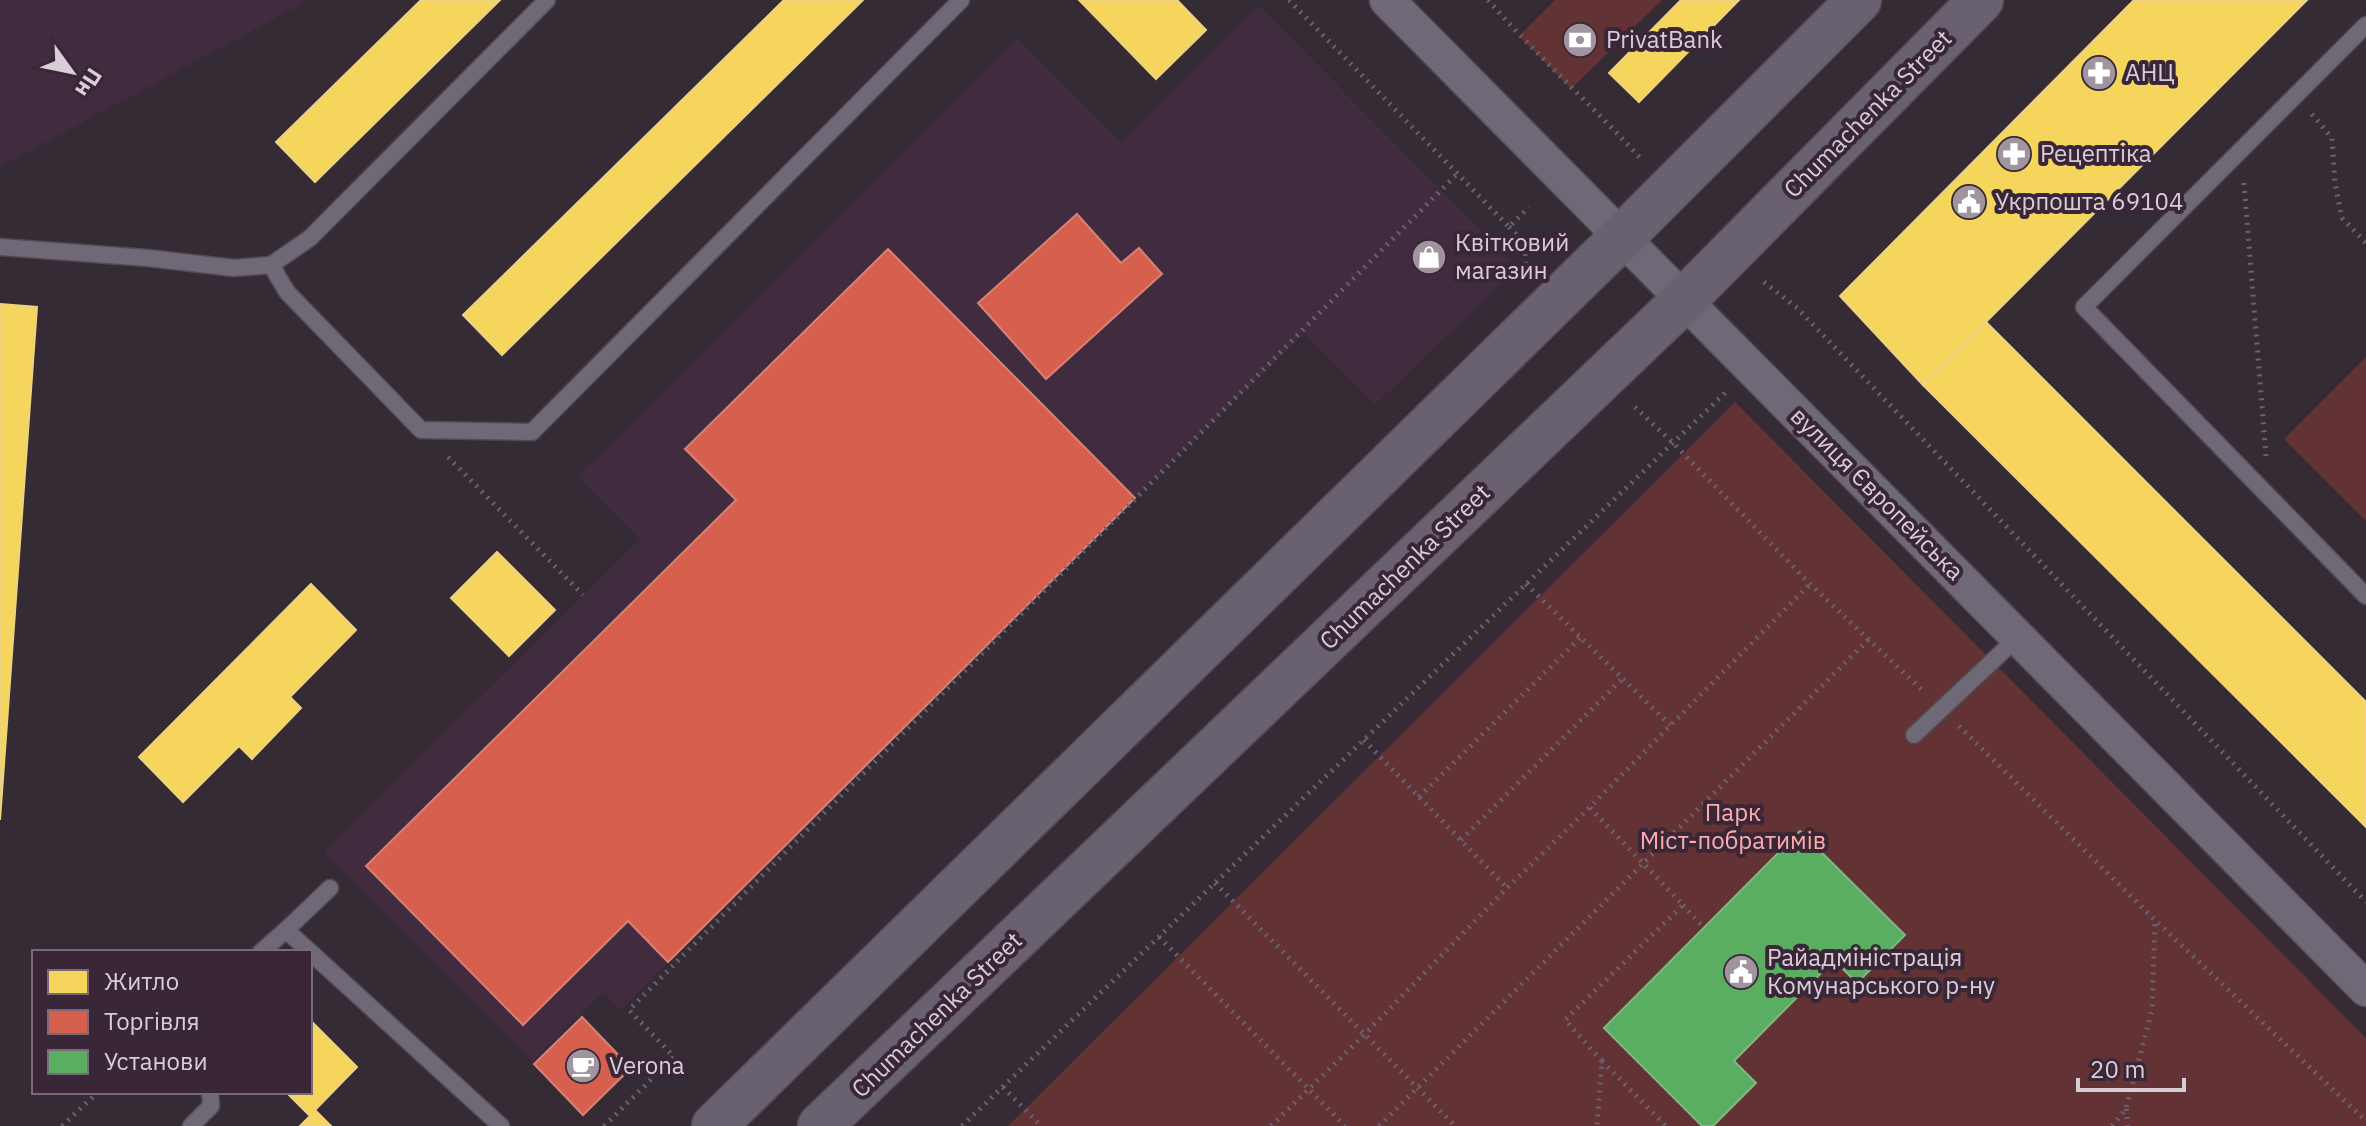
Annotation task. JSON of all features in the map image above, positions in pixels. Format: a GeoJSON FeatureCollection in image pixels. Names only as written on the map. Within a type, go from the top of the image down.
{"type":"FeatureCollection","features":[{"type":"Feature","properties":{"kind":"street","name":"вулиця Європейська"},"geometry":{"type":"LineString","coordinates":[[1387,0],[2366,989]]}},
{"type":"Feature","properties":{"kind":"street"},"geometry":{"type":"LineString","coordinates":[[714,1126],[1622,237],[1859,0]]}},
{"type":"Feature","properties":{"kind":"street","name":"Chumachenka Street"},"geometry":{"type":"LineString","coordinates":[[820,1126],[1684,300],[1981,0]]}},
{"type":"Feature","properties":{"kind":"lane"},"geometry":{"type":"LineString","coordinates":[[0,247],[234,268],[271,265],[310,238],[547,0]]}},
{"type":"Feature","properties":{"kind":"lane"},"geometry":{"type":"LineString","coordinates":[[271,265],[287,292],[421,430],[532,432],[961,0]]}},
{"type":"Feature","properties":{"kind":"lane"},"geometry":{"type":"LineString","coordinates":[[2366,25],[2084,307],[2366,596]]}},
{"type":"Feature","properties":{"kind":"lane"},"geometry":{"type":"LineString","coordinates":[[1914,735],[2018,637]]}},
{"type":"Feature","properties":{"kind":"lane"},"geometry":{"type":"LineString","coordinates":[[263,950],[330,888]]}},
{"type":"Feature","properties":{"kind":"lane"},"geometry":{"type":"LineString","coordinates":[[286,930],[308,950]]}},
{"type":"Feature","properties":{"kind":"lane"},"geometry":{"type":"LineString","coordinates":[[312,954],[501,1126]]}},
{"type":"Feature","properties":{"kind":"lane"},"geometry":{"type":"LineString","coordinates":[[191,1126],[211,1106],[210,1094]]}},
{"type":"Feature","properties":{"kind":"path"},"geometry":{"type":"LineString","coordinates":[[1289,0],[1520,236],[1526,264],[1521,282]]}},
{"type":"Feature","properties":{"kind":"path"},"geometry":{"type":"LineString","coordinates":[[1488,0],[1519,36],[1644,162]]}},
{"type":"Feature","properties":{"kind":"path"},"geometry":{"type":"LineString","coordinates":[[2291,100],[2309,110],[2332,138],[2335,183],[2342,218],[2366,243]]}},
{"type":"Feature","properties":{"kind":"path"},"geometry":{"type":"LineString","coordinates":[[2242,149],[2269,497]]}},
{"type":"Feature","properties":{"kind":"path"},"geometry":{"type":"LineString","coordinates":[[604,1126],[674,1057],[629,1010],[1458,173]]}},
{"type":"Feature","properties":{"kind":"path"},"geometry":{"type":"LineString","coordinates":[[1509,227],[1529,207]]}},
{"type":"Feature","properties":{"kind":"path"},"geometry":{"type":"LineString","coordinates":[[1764,282],[1797,308],[2366,902]]}},
{"type":"Feature","properties":{"kind":"path"},"geometry":{"type":"LineString","coordinates":[[962,1126],[1726,392]]}},
{"type":"Feature","properties":{"kind":"path"},"geometry":{"type":"LineString","coordinates":[[1635,407],[1810,584],[2366,1121]]}},
{"type":"Feature","properties":{"kind":"path"},"geometry":{"type":"LineString","coordinates":[[1526,584],[1670,725]]}},
{"type":"Feature","properties":{"kind":"path"},"geometry":{"type":"LineString","coordinates":[[1271,1126],[1810,584]]}},
{"type":"Feature","properties":{"kind":"path"},"geometry":{"type":"LineString","coordinates":[[1419,797],[1580,638]]}},
{"type":"Feature","properties":{"kind":"path"},"geometry":{"type":"LineString","coordinates":[[1379,1126],[1869,639]]}},
{"type":"Feature","properties":{"kind":"path"},"geometry":{"type":"LineString","coordinates":[[1461,840],[1622,679]]}},
{"type":"Feature","properties":{"kind":"path"},"geometry":{"type":"LineString","coordinates":[[1364,740],[1507,888]]}},
{"type":"Feature","properties":{"kind":"path"},"geometry":{"type":"LineString","coordinates":[[1589,808],[1704,928]]}},
{"type":"Feature","properties":{"kind":"path"},"geometry":{"type":"LineString","coordinates":[[1215,883],[1455,1126]]}},
{"type":"Feature","properties":{"kind":"path"},"geometry":{"type":"LineString","coordinates":[[1666,1126],[1565,1020],[1683,905]]}},
{"type":"Feature","properties":{"kind":"path"},"geometry":{"type":"LineString","coordinates":[[2128,1126],[2126,1109],[2152,1010],[2155,920]]}},
{"type":"Feature","properties":{"kind":"path"},"geometry":{"type":"LineString","coordinates":[[1159,937],[1345,1126]]}},
{"type":"Feature","properties":{"kind":"path"},"geometry":{"type":"LineString","coordinates":[[1597,1126],[1602,1061]]}},
{"type":"Feature","properties":{"kind":"path"},"geometry":{"type":"LineString","coordinates":[[1003,1087],[1041,1126]]}},
{"type":"Feature","properties":{"kind":"path"},"geometry":{"type":"LineString","coordinates":[[62,1126],[96,1094]]}},
{"type":"Feature","properties":{"kind":"path"},"geometry":{"type":"LineString","coordinates":[[2112,1126],[2126,1109]]}},
{"type":"Feature","properties":{"kind":"shaded area"},"geometry":{"type":"Polygon","coordinates":[[[0,0],[309,0],[0,167],[0,0]]]}},
{"type":"Feature","properties":{"kind":"shaded area"},"geometry":{"type":"Polygon","coordinates":[[[1259,6],[1518,267],[1375,405],[1304,334],[620,1010],[603,992],[532,1062],[324,852],[640,539],[578,476],[1018,39],[1122,143],[1259,6]]]}},
{"type":"Feature","properties":{"kind":"green space"},"geometry":{"type":"Polygon","coordinates":[[[1555,0],[1662,0],[1571,89],[1519,36],[1555,0]]]}},
{"type":"Feature","properties":{"kind":"green space"},"geometry":{"type":"Polygon","coordinates":[[[2366,357],[2366,521],[2284,439],[2366,357]]]}},
{"type":"Feature","properties":{"kind":"green space","name":"Парк Міст-побратимів"},"geometry":{"type":"Polygon","coordinates":[[[1735,402],[2366,1038],[2366,1126],[1008,1126],[1735,402]]]}},
{"type":"Feature","properties":{"kind":"building: Житло"},"geometry":{"type":"Polygon","coordinates":[[[421,0],[500,0],[315,182],[276,142],[421,0]]]}},
{"type":"Feature","properties":{"kind":"building: Житло"},"geometry":{"type":"Polygon","coordinates":[[[784,0],[863,0],[502,355],[463,315],[784,0]]]}},
{"type":"Feature","properties":{"kind":"building: Житло"},"geometry":{"type":"Polygon","coordinates":[[[1079,0],[1177,0],[1206,30],[1156,79],[1079,0]]]}},
{"type":"Feature","properties":{"kind":"building: Житло"},"geometry":{"type":"Polygon","coordinates":[[[1681,0],[1739,0],[1639,102],[1609,73],[1681,0]]]}},
{"type":"Feature","properties":{"kind":"building: Житло"},"geometry":{"type":"Polygon","coordinates":[[[2134,0],[2307,0],[1923,385],[1840,296],[2134,0]]]}},
{"type":"Feature","properties":{"kind":"building: Житло"},"geometry":{"type":"Polygon","coordinates":[[[0,304],[37,307],[0,820],[0,304]]]}},
{"type":"Feature","properties":{"kind":"building: Житло"},"geometry":{"type":"Polygon","coordinates":[[[1986,322],[2366,702],[2366,827],[1923,385],[1986,322]]]}},
{"type":"Feature","properties":{"kind":"building: Житло"},"geometry":{"type":"Polygon","coordinates":[[[497,552],[555,610],[509,656],[451,598],[497,552]]]}},
{"type":"Feature","properties":{"kind":"building: Житло"},"geometry":{"type":"Polygon","coordinates":[[[311,584],[356,630],[290,697],[301,708],[252,759],[239,746],[183,802],[139,757],[311,584]]]}},
{"type":"Feature","properties":{"kind":"building: Житло"},"geometry":{"type":"Polygon","coordinates":[[[312,1022],[357,1067],[315,1110],[331,1126],[300,1126],[310,1116],[288,1094],[312,1094],[312,1022]]]}},
{"type":"Feature","properties":{"kind":"building: Торгівля"},"geometry":{"type":"Polygon","coordinates":[[[1077,214],[1121,263],[1139,248],[1162,274],[1046,379],[978,303],[1077,214]]]}},
{"type":"Feature","properties":{"kind":"building: Торгівля"},"geometry":{"type":"Polygon","coordinates":[[[888,249],[1135,498],[668,962],[628,921],[523,1025],[366,866],[736,500],[685,449],[888,249]]]}},
{"type":"Feature","properties":{"kind":"building: Торгівля","name":"Verona"},"geometry":{"type":"Polygon","coordinates":[[[582,1017],[631,1068],[583,1115],[534,1064],[582,1017]]]}},
{"type":"Feature","properties":{"kind":"building: Установи","name":"Райадміністрація Комунарського р-ну"},"geometry":{"type":"Polygon","coordinates":[[[1800,831],[1905,935],[1857,983],[1834,960],[1734,1061],[1756,1083],[1713,1126],[1702,1126],[1604,1028],[1800,831]]]}},
{"type":"Feature","properties":{"kind":"place","name":"PrivatBank"},"geometry":{"type":"Point","coordinates":[1580,40]}},
{"type":"Feature","properties":{"kind":"place","name":"АНЦ"},"geometry":{"type":"Point","coordinates":[2099,73]}},
{"type":"Feature","properties":{"kind":"place","name":"Рецептіка"},"geometry":{"type":"Point","coordinates":[2014,154]}},
{"type":"Feature","properties":{"kind":"place","name":"Укрпошта 69104"},"geometry":{"type":"Point","coordinates":[1969,202]}},
{"type":"Feature","properties":{"kind":"place","name":"Квітковий магазин"},"geometry":{"type":"Point","coordinates":[1429,257]}},
{"type":"Feature","properties":{"kind":"place","name":"Райадміністрація Комунарського р-ну"},"geometry":{"type":"Point","coordinates":[1741,972]}},
{"type":"Feature","properties":{"kind":"place","name":"Verona"},"geometry":{"type":"Point","coordinates":[583,1066]}}]}
